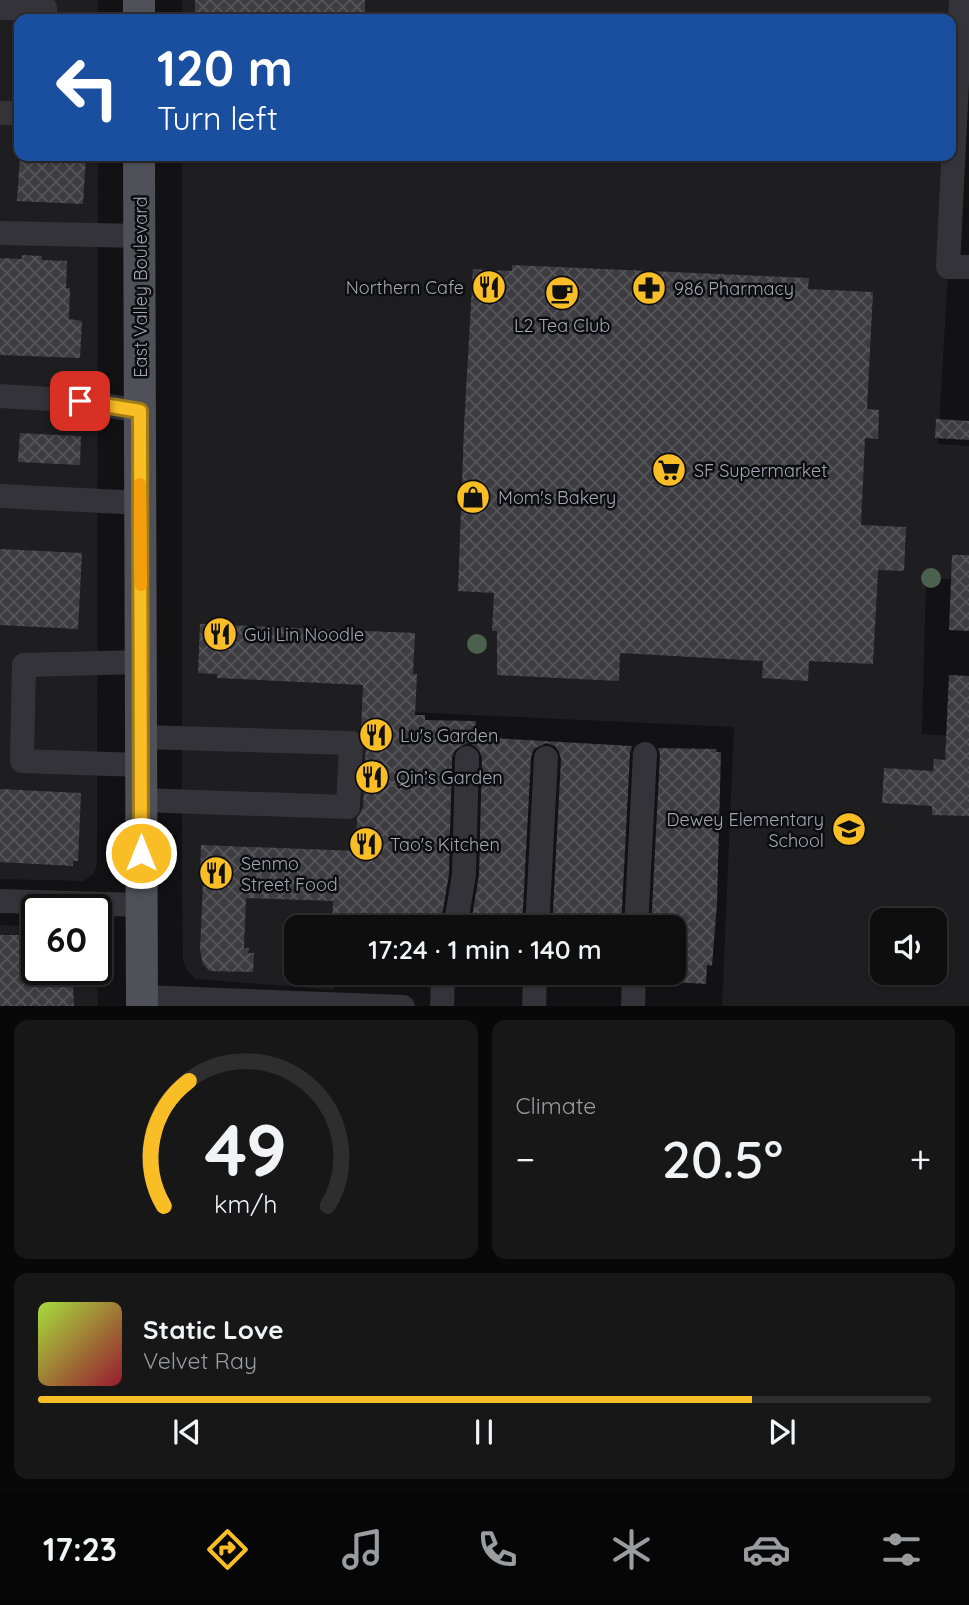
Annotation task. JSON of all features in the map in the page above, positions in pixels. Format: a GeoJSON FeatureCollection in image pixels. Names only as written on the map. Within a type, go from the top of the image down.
{"type":"FeatureCollection","features":[{"type":"Feature","properties":{"kind":"main road","name":"East Valley Boulevard"},"geometry":{"type":"LineString","coordinates":[[139,161],[142,1002]]}},
{"type":"Feature","properties":{"kind":"street"},"geometry":{"type":"LineString","coordinates":[[956,106],[961,5]]}},
{"type":"Feature","properties":{"kind":"street"},"geometry":{"type":"LineString","coordinates":[[0,8],[45,14]]}},
{"type":"Feature","properties":{"kind":"street"},"geometry":{"type":"LineString","coordinates":[[953,161],[948,267],[969,267]]}},
{"type":"Feature","properties":{"kind":"street"},"geometry":{"type":"LineString","coordinates":[[0,233],[140,236]]}},
{"type":"Feature","properties":{"kind":"street"},"geometry":{"type":"LineString","coordinates":[[0,396],[80,401],[140,411]]}},
{"type":"Feature","properties":{"kind":"street"},"geometry":{"type":"LineString","coordinates":[[0,496],[141,503]]}},
{"type":"Feature","properties":{"kind":"street"},"geometry":{"type":"LineString","coordinates":[[141,662],[23,664],[22,761],[141,751],[351,743],[348,807],[141,800]]}},
{"type":"Feature","properties":{"kind":"street"},"geometry":{"type":"LineString","coordinates":[[637,915],[645,754]]}},
{"type":"Feature","properties":{"kind":"street"},"geometry":{"type":"LineString","coordinates":[[457,915],[464,875],[467,758]]}},
{"type":"Feature","properties":{"kind":"street"},"geometry":{"type":"LineString","coordinates":[[538,915],[546,758]]}},
{"type":"Feature","properties":{"kind":"street"},"geometry":{"type":"LineString","coordinates":[[0,901],[141,905]]}},
{"type":"Feature","properties":{"kind":"street"},"geometry":{"type":"LineString","coordinates":[[442,1006],[443,985]]}},
{"type":"Feature","properties":{"kind":"street"},"geometry":{"type":"LineString","coordinates":[[534,1006],[535,985]]}},
{"type":"Feature","properties":{"kind":"street"},"geometry":{"type":"LineString","coordinates":[[632,1006],[633,985]]}},
{"type":"Feature","properties":{"kind":"street"},"geometry":{"type":"LineString","coordinates":[[142,1002],[403,1006]]}},
{"type":"Feature","properties":{"kind":"shaded area"},"geometry":{"type":"Polygon","coordinates":[[[0,0],[98,0],[98,14],[14,14],[14,161],[98,161],[97,863],[94,873],[84,881],[0,879],[0,0]]]}},
{"type":"Feature","properties":{"kind":"shaded area"},"geometry":{"type":"Polygon","coordinates":[[[182,0],[964,0],[956,137],[956,14],[182,14],[182,0]]]}},
{"type":"Feature","properties":{"kind":"shaded area"},"geometry":{"type":"Polygon","coordinates":[[[182,161],[955,161],[938,444],[969,446],[969,580],[926,578],[922,734],[969,737],[969,1006],[722,1006],[734,727],[410,712],[400,901],[337,898],[336,915],[284,915],[284,985],[334,985],[334,990],[196,979],[187,970],[183,960],[182,161]]]}},
{"type":"Feature","properties":{"kind":"shaded area"},"geometry":{"type":"Polygon","coordinates":[[[0,925],[21,926],[21,985],[97,985],[98,1006],[0,1006],[0,925]]]}},
{"type":"Feature","properties":{"kind":"building"},"geometry":{"type":"Polygon","coordinates":[[[195,0],[365,0],[365,14],[195,14],[195,0]]]}},
{"type":"Feature","properties":{"kind":"building"},"geometry":{"type":"Polygon","coordinates":[[[20,161],[86,161],[83,204],[17,201],[20,161]]]}},
{"type":"Feature","properties":{"kind":"building"},"geometry":{"type":"Polygon","coordinates":[[[22,255],[42,256],[42,260],[67,261],[69,319],[82,321],[80,358],[0,355],[0,258],[22,259],[22,255]]]}},
{"type":"Feature","properties":{"kind":"building"},"geometry":{"type":"Polygon","coordinates":[[[512,265],[809,278],[808,289],[873,292],[867,409],[879,410],[878,439],[865,438],[861,525],[906,527],[904,571],[878,570],[873,664],[809,661],[808,681],[762,678],[763,661],[620,653],[619,681],[497,675],[497,631],[492,631],[494,593],[458,591],[464,426],[473,269],[512,271],[512,265]]]}},
{"type":"Feature","properties":{"kind":"building"},"geometry":{"type":"Polygon","coordinates":[[[936,419],[969,421],[969,440],[935,438],[936,419]]]}},
{"type":"Feature","properties":{"kind":"building"},"geometry":{"type":"Polygon","coordinates":[[[20,433],[81,436],[80,465],[18,462],[20,433]]]}},
{"type":"Feature","properties":{"kind":"building"},"geometry":{"type":"Polygon","coordinates":[[[0,549],[82,553],[78,629],[0,625],[0,549]]]}},
{"type":"Feature","properties":{"kind":"building"},"geometry":{"type":"Polygon","coordinates":[[[952,555],[969,555],[969,631],[949,630],[952,555]]]}},
{"type":"Feature","properties":{"kind":"building"},"geometry":{"type":"Polygon","coordinates":[[[200,624],[415,633],[415,715],[425,715],[425,720],[476,721],[475,737],[632,746],[622,915],[553,915],[561,759],[555,746],[546,743],[534,749],[531,757],[523,915],[472,915],[479,875],[482,758],[475,746],[467,743],[455,750],[452,758],[449,874],[442,915],[332,915],[333,901],[246,898],[244,948],[249,948],[248,953],[254,953],[253,972],[210,971],[203,964],[200,950],[203,882],[200,882],[201,845],[356,851],[357,818],[363,808],[366,744],[361,733],[363,685],[217,678],[217,674],[198,673],[200,624]]]}},
{"type":"Feature","properties":{"kind":"building"},"geometry":{"type":"Polygon","coordinates":[[[949,675],[969,676],[969,816],[932,815],[932,806],[882,803],[884,768],[933,771],[934,759],[945,760],[949,675]]]}},
{"type":"Feature","properties":{"kind":"building"},"geometry":{"type":"Polygon","coordinates":[[[658,748],[717,749],[716,752],[721,752],[717,903],[712,966],[707,965],[706,984],[686,983],[686,915],[652,915],[660,755],[658,748]]]}},
{"type":"Feature","properties":{"kind":"building"},"geometry":{"type":"Polygon","coordinates":[[[0,789],[81,793],[78,861],[73,861],[73,866],[0,862],[0,789]]]}},
{"type":"Feature","properties":{"kind":"building"},"geometry":{"type":"Polygon","coordinates":[[[0,935],[21,935],[21,985],[73,985],[74,1006],[0,1006],[0,935]]]}},
{"type":"Feature","properties":{"kind":"slow traffic"},"geometry":{"type":"LineString","coordinates":[[140,484],[141,585]]}},
{"type":"Feature","properties":{"kind":"place","name":"Northern Cafe"},"geometry":{"type":"Point","coordinates":[489,287]}},
{"type":"Feature","properties":{"kind":"place","name":"986 Pharmacy"},"geometry":{"type":"Point","coordinates":[649,288]}},
{"type":"Feature","properties":{"kind":"place","name":"L2 Tea Club"},"geometry":{"type":"Point","coordinates":[562,293]}},
{"type":"Feature","properties":{"kind":"place","name":"SF Supermarket"},"geometry":{"type":"Point","coordinates":[669,470]}},
{"type":"Feature","properties":{"kind":"place","name":"Mom's Bakery"},"geometry":{"type":"Point","coordinates":[473,497]}},
{"type":"Feature","properties":{"kind":"place","name":"Gui Lin Noodle"},"geometry":{"type":"Point","coordinates":[220,634]}},
{"type":"Feature","properties":{"kind":"place","name":"Lu's Garden"},"geometry":{"type":"Point","coordinates":[376,735]}},
{"type":"Feature","properties":{"kind":"place","name":"Qin’s Garden"},"geometry":{"type":"Point","coordinates":[372,777]}},
{"type":"Feature","properties":{"kind":"place","name":"Dewey Elementary School"},"geometry":{"type":"Point","coordinates":[849,829]}},
{"type":"Feature","properties":{"kind":"place","name":"Tao's Kitchen"},"geometry":{"type":"Point","coordinates":[366,844]}},
{"type":"Feature","properties":{"kind":"place","name":"Senmo Street Food"},"geometry":{"type":"Point","coordinates":[216,873]}},
{"type":"Feature","properties":{"kind":"route"},"geometry":{"type":"LineString","coordinates":[[80,401],[140,411],[141,853]]}}]}
